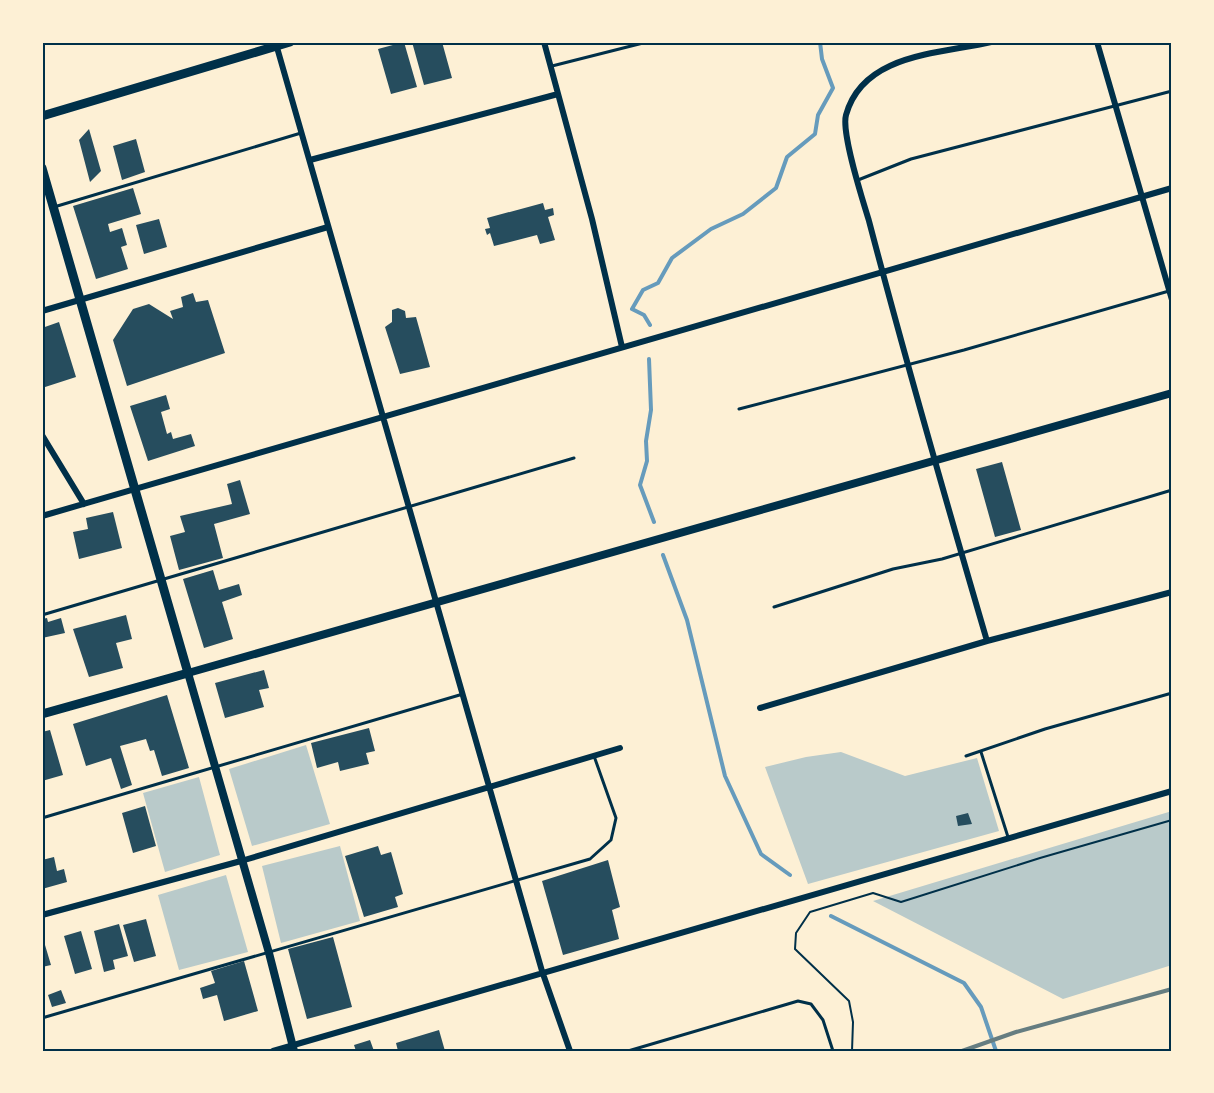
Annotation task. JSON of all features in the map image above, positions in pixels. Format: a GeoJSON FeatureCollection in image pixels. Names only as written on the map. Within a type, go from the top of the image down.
{"type":"FeatureCollection","features":[{"type":"Feature","properties":{"kind":"main road"},"geometry":{"type":"LineString","coordinates":[[42,116],[276,44],[290,42]]}},
{"type":"Feature","properties":{"kind":"main road"},"geometry":{"type":"LineString","coordinates":[[42,168],[78,300],[188,673],[42,714]]}},
{"type":"Feature","properties":{"kind":"street"},"geometry":{"type":"LineString","coordinates":[[544,42],[592,219],[622,347]]}},
{"type":"Feature","properties":{"kind":"street"},"geometry":{"type":"LineString","coordinates":[[987,641],[882,271],[858,180],[845,116],[859,91],[878,70],[918,55],[991,42]]}},
{"type":"Feature","properties":{"kind":"street"},"geometry":{"type":"LineString","coordinates":[[1097,42],[1172,300]]}},
{"type":"Feature","properties":{"kind":"street"},"geometry":{"type":"LineString","coordinates":[[276,44],[438,601],[542,971],[570,1051]]}},
{"type":"Feature","properties":{"kind":"street"},"geometry":{"type":"LineString","coordinates":[[310,160],[558,93]]}},
{"type":"Feature","properties":{"kind":"street"},"geometry":{"type":"LineString","coordinates":[[42,516],[383,415],[1172,188]]}},
{"type":"Feature","properties":{"kind":"street"},"geometry":{"type":"LineString","coordinates":[[42,310],[328,227]]}},
{"type":"Feature","properties":{"kind":"street"},"geometry":{"type":"LineString","coordinates":[[293,1048],[269,953],[188,673],[1172,393]]}},
{"type":"Feature","properties":{"kind":"street"},"geometry":{"type":"LineString","coordinates":[[42,435],[84,504]]}},
{"type":"Feature","properties":{"kind":"street"},"geometry":{"type":"LineString","coordinates":[[760,708],[987,641],[1172,592]]}},
{"type":"Feature","properties":{"kind":"street"},"geometry":{"type":"LineString","coordinates":[[42,915],[241,861],[620,748]]}},
{"type":"Feature","properties":{"kind":"street"},"geometry":{"type":"LineString","coordinates":[[273,1051],[293,1048],[542,971],[1172,791]]}},
{"type":"Feature","properties":{"kind":"lane"},"geometry":{"type":"LineString","coordinates":[[551,67],[647,42]]}},
{"type":"Feature","properties":{"kind":"lane"},"geometry":{"type":"LineString","coordinates":[[858,180],[911,159],[1172,91]]}},
{"type":"Feature","properties":{"kind":"lane"},"geometry":{"type":"LineString","coordinates":[[53,207],[303,133]]}},
{"type":"Feature","properties":{"kind":"lane"},"geometry":{"type":"LineString","coordinates":[[739,409],[1169,291]]}},
{"type":"Feature","properties":{"kind":"lane"},"geometry":{"type":"LineString","coordinates":[[42,615],[574,458]]}},
{"type":"Feature","properties":{"kind":"lane"},"geometry":{"type":"LineString","coordinates":[[774,607],[892,569],[961,552],[1172,490]]}},
{"type":"Feature","properties":{"kind":"lane"},"geometry":{"type":"LineString","coordinates":[[42,818],[464,693]]}},
{"type":"Feature","properties":{"kind":"lane"},"geometry":{"type":"LineString","coordinates":[[966,756],[1045,729],[1172,693]]}},
{"type":"Feature","properties":{"kind":"lane"},"geometry":{"type":"LineString","coordinates":[[981,752],[1009,839]]}},
{"type":"Feature","properties":{"kind":"lane"},"geometry":{"type":"LineString","coordinates":[[42,1018],[590,859],[611,840],[616,818],[594,756]]}},
{"type":"Feature","properties":{"kind":"lane"},"geometry":{"type":"LineString","coordinates":[[628,1051],[798,1000],[811,1004],[823,1020],[833,1051]]}},
{"type":"Feature","properties":{"kind":"path"},"geometry":{"type":"LineString","coordinates":[[852,1051],[854,1022],[849,1001],[795,949],[796,933],[810,912],[873,893],[901,902],[1040,858],[1172,820]]}},
{"type":"Feature","properties":{"kind":"shaded area"},"geometry":{"type":"Polygon","coordinates":[[[306,745],[330,824],[252,846],[229,769],[306,745]]]}},
{"type":"Feature","properties":{"kind":"shaded area"},"geometry":{"type":"Polygon","coordinates":[[[841,752],[905,776],[977,758],[999,831],[808,884],[765,767],[806,757],[841,752]]]}},
{"type":"Feature","properties":{"kind":"shaded area"},"geometry":{"type":"Polygon","coordinates":[[[199,777],[220,855],[165,872],[143,793],[199,777]]]}},
{"type":"Feature","properties":{"kind":"shaded area"},"geometry":{"type":"Polygon","coordinates":[[[1172,811],[1172,965],[1063,999],[873,901],[1172,811]]]}},
{"type":"Feature","properties":{"kind":"shaded area"},"geometry":{"type":"Polygon","coordinates":[[[340,846],[360,921],[281,943],[262,866],[340,846]]]}},
{"type":"Feature","properties":{"kind":"shaded area"},"geometry":{"type":"Polygon","coordinates":[[[226,875],[248,952],[179,970],[158,895],[226,875]]]}},
{"type":"Feature","properties":{"kind":"building"},"geometry":{"type":"Polygon","coordinates":[[[404,42],[417,87],[391,94],[378,49],[404,42]]]}},
{"type":"Feature","properties":{"kind":"building"},"geometry":{"type":"Polygon","coordinates":[[[412,42],[442,42],[452,78],[424,85],[412,42]]]}},
{"type":"Feature","properties":{"kind":"building"},"geometry":{"type":"Polygon","coordinates":[[[89,129],[101,171],[90,182],[79,140],[89,129]]]}},
{"type":"Feature","properties":{"kind":"building"},"geometry":{"type":"Polygon","coordinates":[[[136,139],[145,172],[122,180],[113,146],[136,139]]]}},
{"type":"Feature","properties":{"kind":"building"},"geometry":{"type":"Polygon","coordinates":[[[133,188],[141,214],[108,224],[110,232],[122,228],[127,245],[121,247],[128,269],[96,279],[73,206],[133,188]]]}},
{"type":"Feature","properties":{"kind":"building"},"geometry":{"type":"Polygon","coordinates":[[[543,203],[545,210],[553,208],[554,215],[548,217],[555,240],[540,244],[537,235],[494,246],[490,233],[487,235],[485,229],[490,228],[487,218],[543,203]]]}},
{"type":"Feature","properties":{"kind":"building"},"geometry":{"type":"Polygon","coordinates":[[[159,219],[167,247],[144,254],[136,225],[159,219]]]}},
{"type":"Feature","properties":{"kind":"building"},"geometry":{"type":"Polygon","coordinates":[[[193,293],[196,302],[208,300],[225,353],[127,386],[113,340],[133,309],[149,304],[173,319],[170,311],[183,307],[181,297],[193,293]]]}},
{"type":"Feature","properties":{"kind":"building"},"geometry":{"type":"Polygon","coordinates":[[[398,308],[405,311],[406,318],[416,317],[430,367],[400,374],[385,327],[392,322],[392,310],[398,308]]]}},
{"type":"Feature","properties":{"kind":"building"},"geometry":{"type":"Polygon","coordinates":[[[59,322],[76,377],[42,388],[42,328],[59,322]]]}},
{"type":"Feature","properties":{"kind":"building"},"geometry":{"type":"Polygon","coordinates":[[[166,395],[170,409],[161,412],[167,434],[171,432],[173,439],[191,434],[195,446],[148,461],[130,406],[166,395]]]}},
{"type":"Feature","properties":{"kind":"building"},"geometry":{"type":"Polygon","coordinates":[[[1002,462],[1021,530],[995,537],[976,469],[1002,462]]]}},
{"type":"Feature","properties":{"kind":"building"},"geometry":{"type":"Polygon","coordinates":[[[240,480],[250,514],[214,524],[223,558],[179,570],[170,536],[185,532],[180,516],[232,504],[227,484],[240,480]]]}},
{"type":"Feature","properties":{"kind":"building"},"geometry":{"type":"Polygon","coordinates":[[[113,512],[122,548],[79,559],[73,532],[88,529],[86,518],[113,512]]]}},
{"type":"Feature","properties":{"kind":"building"},"geometry":{"type":"Polygon","coordinates":[[[213,570],[219,590],[239,584],[242,595],[222,602],[233,639],[204,648],[183,579],[213,570]]]}},
{"type":"Feature","properties":{"kind":"building"},"geometry":{"type":"Polygon","coordinates":[[[126,615],[132,639],[116,643],[123,668],[89,677],[73,629],[126,615]]]}},
{"type":"Feature","properties":{"kind":"building"},"geometry":{"type":"Polygon","coordinates":[[[47,618],[48,622],[61,618],[65,633],[42,638],[42,619],[47,618]]]}},
{"type":"Feature","properties":{"kind":"building"},"geometry":{"type":"Polygon","coordinates":[[[264,670],[269,688],[259,690],[264,707],[225,718],[215,683],[264,670]]]}},
{"type":"Feature","properties":{"kind":"building"},"geometry":{"type":"Polygon","coordinates":[[[167,695],[189,768],[162,776],[154,750],[150,751],[146,739],[120,746],[132,785],[121,789],[111,758],[86,766],[73,724],[167,695]]]}},
{"type":"Feature","properties":{"kind":"building"},"geometry":{"type":"Polygon","coordinates":[[[369,728],[375,751],[366,753],[369,764],[340,771],[338,762],[317,768],[311,743],[369,728]]]}},
{"type":"Feature","properties":{"kind":"building"},"geometry":{"type":"Polygon","coordinates":[[[50,730],[63,775],[42,781],[42,732],[50,730]]]}},
{"type":"Feature","properties":{"kind":"building"},"geometry":{"type":"Polygon","coordinates":[[[145,806],[156,846],[133,853],[122,813],[145,806]]]}},
{"type":"Feature","properties":{"kind":"building"},"geometry":{"type":"Polygon","coordinates":[[[968,813],[972,824],[958,826],[956,816],[968,813]]]}},
{"type":"Feature","properties":{"kind":"building"},"geometry":{"type":"Polygon","coordinates":[[[378,846],[381,855],[391,852],[403,894],[395,897],[398,907],[364,917],[345,856],[378,846]]]}},
{"type":"Feature","properties":{"kind":"building"},"geometry":{"type":"Polygon","coordinates":[[[54,857],[57,871],[64,869],[67,882],[42,889],[42,860],[54,857]]]}},
{"type":"Feature","properties":{"kind":"building"},"geometry":{"type":"Polygon","coordinates":[[[608,860],[620,907],[612,910],[619,939],[563,955],[542,881],[608,860]]]}},
{"type":"Feature","properties":{"kind":"building"},"geometry":{"type":"Polygon","coordinates":[[[146,919],[156,956],[134,962],[123,925],[146,919]]]}},
{"type":"Feature","properties":{"kind":"building"},"geometry":{"type":"Polygon","coordinates":[[[119,924],[128,956],[113,960],[115,969],[104,972],[94,931],[119,924]]]}},
{"type":"Feature","properties":{"kind":"building"},"geometry":{"type":"Polygon","coordinates":[[[81,931],[92,969],[75,974],[64,936],[81,931]]]}},
{"type":"Feature","properties":{"kind":"building"},"geometry":{"type":"Polygon","coordinates":[[[333,937],[352,1007],[307,1019],[288,949],[333,937]]]}},
{"type":"Feature","properties":{"kind":"building"},"geometry":{"type":"Polygon","coordinates":[[[45,945],[51,965],[42,967],[42,946],[45,945]]]}},
{"type":"Feature","properties":{"kind":"building"},"geometry":{"type":"Polygon","coordinates":[[[244,961],[258,1011],[224,1021],[217,995],[203,999],[200,988],[215,983],[211,971],[244,961]]]}},
{"type":"Feature","properties":{"kind":"building"},"geometry":{"type":"Polygon","coordinates":[[[61,990],[66,1003],[52,1007],[48,995],[61,990]]]}},
{"type":"Feature","properties":{"kind":"building"},"geometry":{"type":"Polygon","coordinates":[[[439,1030],[445,1051],[398,1051],[396,1043],[439,1030]]]}},
{"type":"Feature","properties":{"kind":"building"},"geometry":{"type":"Polygon","coordinates":[[[370,1040],[374,1051],[356,1051],[354,1045],[370,1040]]]}},
{"type":"Feature","properties":{"kind":"waterway"},"geometry":{"type":"LineString","coordinates":[[650,325],[644,315],[632,309],[643,290],[658,283],[672,258],[711,229],[743,214],[776,188],[787,157],[815,134],[818,115],[833,88],[822,59],[820,42]]}},
{"type":"Feature","properties":{"kind":"waterway"},"geometry":{"type":"LineString","coordinates":[[649,359],[651,410],[646,441],[647,461],[640,485],[654,522]]}},
{"type":"Feature","properties":{"kind":"waterway"},"geometry":{"type":"LineString","coordinates":[[663,555],[687,620],[725,776],[761,854],[790,875]]}},
{"type":"Feature","properties":{"kind":"waterway"},"geometry":{"type":"LineString","coordinates":[[831,916],[964,983],[981,1007],[996,1051]]}},
{"type":"Feature","properties":{"kind":"railway"},"geometry":{"type":"LineString","coordinates":[[962,1051],[1016,1032],[1172,989]]}}]}
